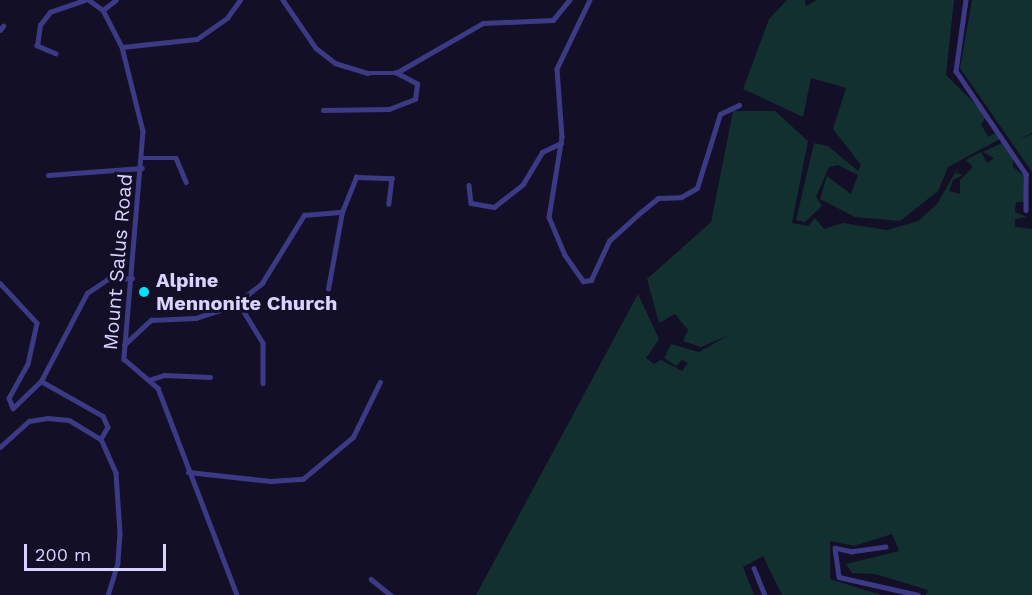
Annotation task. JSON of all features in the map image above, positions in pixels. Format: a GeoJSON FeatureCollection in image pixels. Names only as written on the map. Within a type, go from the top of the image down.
{"type":"FeatureCollection","features":[{"type":"Feature","properties":{"kind":"street"},"geometry":{"type":"LineString","coordinates":[[56,54],[38,46],[39,25],[50,12],[86,0],[103,10],[116,0]]}},
{"type":"Feature","properties":{"kind":"street"},"geometry":{"type":"LineString","coordinates":[[122,47],[197,39],[227,18],[240,0]]}},
{"type":"Feature","properties":{"kind":"street"},"geometry":{"type":"LineString","coordinates":[[283,0],[316,48],[335,63],[367,73],[396,73],[417,84],[415,99],[389,109],[324,110]]}},
{"type":"Feature","properties":{"kind":"street"},"geometry":{"type":"LineString","coordinates":[[396,73],[483,22],[553,20],[569,0]]}},
{"type":"Feature","properties":{"kind":"street"},"geometry":{"type":"LineString","coordinates":[[590,0],[557,69],[561,143],[549,217],[565,255],[583,281],[591,280],[619,230],[658,198],[681,197],[697,188],[720,114],[739,105]]}},
{"type":"Feature","properties":{"kind":"street"},"geometry":{"type":"LineString","coordinates":[[966,0],[956,71],[1026,174],[1026,210]]}},
{"type":"Feature","properties":{"kind":"street","name":"Mount Salus Road"},"geometry":{"type":"LineString","coordinates":[[103,10],[122,47],[138,103],[142,158],[124,345],[126,363],[158,388],[188,472],[237,595]]}},
{"type":"Feature","properties":{"kind":"street"},"geometry":{"type":"LineString","coordinates":[[469,185],[471,203],[494,207],[524,184],[542,152],[561,143]]}},
{"type":"Feature","properties":{"kind":"street"},"geometry":{"type":"LineString","coordinates":[[142,158],[176,158],[186,182]]}},
{"type":"Feature","properties":{"kind":"street"},"geometry":{"type":"LineString","coordinates":[[48,175],[142,168]]}},
{"type":"Feature","properties":{"kind":"street"},"geometry":{"type":"LineString","coordinates":[[328,289],[342,212],[356,177],[392,178],[389,204]]}},
{"type":"Feature","properties":{"kind":"street"},"geometry":{"type":"LineString","coordinates":[[124,345],[151,320],[196,318],[238,302],[262,283],[304,215],[342,212]]}},
{"type":"Feature","properties":{"kind":"street"},"geometry":{"type":"LineString","coordinates":[[0,283],[37,323],[28,364],[8,405],[18,407],[41,381],[87,293],[108,279],[132,278]]}},
{"type":"Feature","properties":{"kind":"street"},"geometry":{"type":"LineString","coordinates":[[238,302],[263,343],[263,383]]}},
{"type":"Feature","properties":{"kind":"street"},"geometry":{"type":"LineString","coordinates":[[149,380],[164,375],[210,377]]}},
{"type":"Feature","properties":{"kind":"street"},"geometry":{"type":"LineString","coordinates":[[41,381],[94,406],[107,422],[102,439]]}},
{"type":"Feature","properties":{"kind":"street"},"geometry":{"type":"LineString","coordinates":[[188,472],[271,481],[303,479],[353,437],[380,382]]}},
{"type":"Feature","properties":{"kind":"street"},"geometry":{"type":"LineString","coordinates":[[0,447],[29,421],[47,418],[69,420],[102,439],[116,473],[120,533],[118,563],[108,595]]}},
{"type":"Feature","properties":{"kind":"street"},"geometry":{"type":"LineString","coordinates":[[886,547],[852,552],[835,548],[839,577],[918,595]]}},
{"type":"Feature","properties":{"kind":"street"},"geometry":{"type":"LineString","coordinates":[[754,568],[765,595]]}},
{"type":"Feature","properties":{"kind":"street"},"geometry":{"type":"LineString","coordinates":[[371,579],[391,595]]}},
{"type":"Feature","properties":{"kind":"green space"},"geometry":{"type":"Polygon","coordinates":[[[787,0],[805,0],[806,6],[817,0],[954,0],[946,75],[987,116],[981,124],[988,137],[997,132],[1000,139],[948,167],[938,191],[900,221],[855,217],[820,199],[827,176],[851,194],[858,175],[838,165],[829,167],[816,197],[822,206],[805,222],[796,220],[814,143],[828,146],[858,171],[861,165],[833,129],[846,88],[811,78],[803,117],[743,89],[769,19],[787,0]]]}},
{"type":"Feature","properties":{"kind":"green space"},"geometry":{"type":"Polygon","coordinates":[[[972,0],[1032,0],[1032,133],[1014,142],[1032,134],[1032,172],[960,68],[972,0]]]}},
{"type":"Feature","properties":{"kind":"green space"},"geometry":{"type":"Polygon","coordinates":[[[733,111],[775,111],[808,141],[792,223],[808,226],[815,218],[824,229],[843,223],[887,230],[918,221],[937,204],[959,166],[956,173],[963,175],[953,180],[949,191],[960,194],[960,180],[973,167],[966,160],[981,152],[987,163],[994,158],[983,152],[1004,142],[1013,156],[1013,167],[1023,175],[1025,202],[1016,202],[1015,212],[1027,217],[1015,219],[1015,227],[1032,229],[1032,595],[926,595],[928,590],[875,574],[852,573],[846,564],[899,551],[892,534],[854,546],[830,541],[830,579],[881,595],[782,595],[763,556],[743,567],[754,595],[476,595],[638,294],[659,339],[646,358],[654,364],[661,360],[682,371],[688,363],[682,360],[676,366],[664,358],[671,344],[699,352],[729,335],[701,347],[683,341],[688,330],[675,314],[659,323],[647,279],[711,222],[733,111]]]}},
{"type":"Feature","properties":{"kind":"place","name":"Alpine Mennonite Church"},"geometry":{"type":"Point","coordinates":[144,292]}}]}
